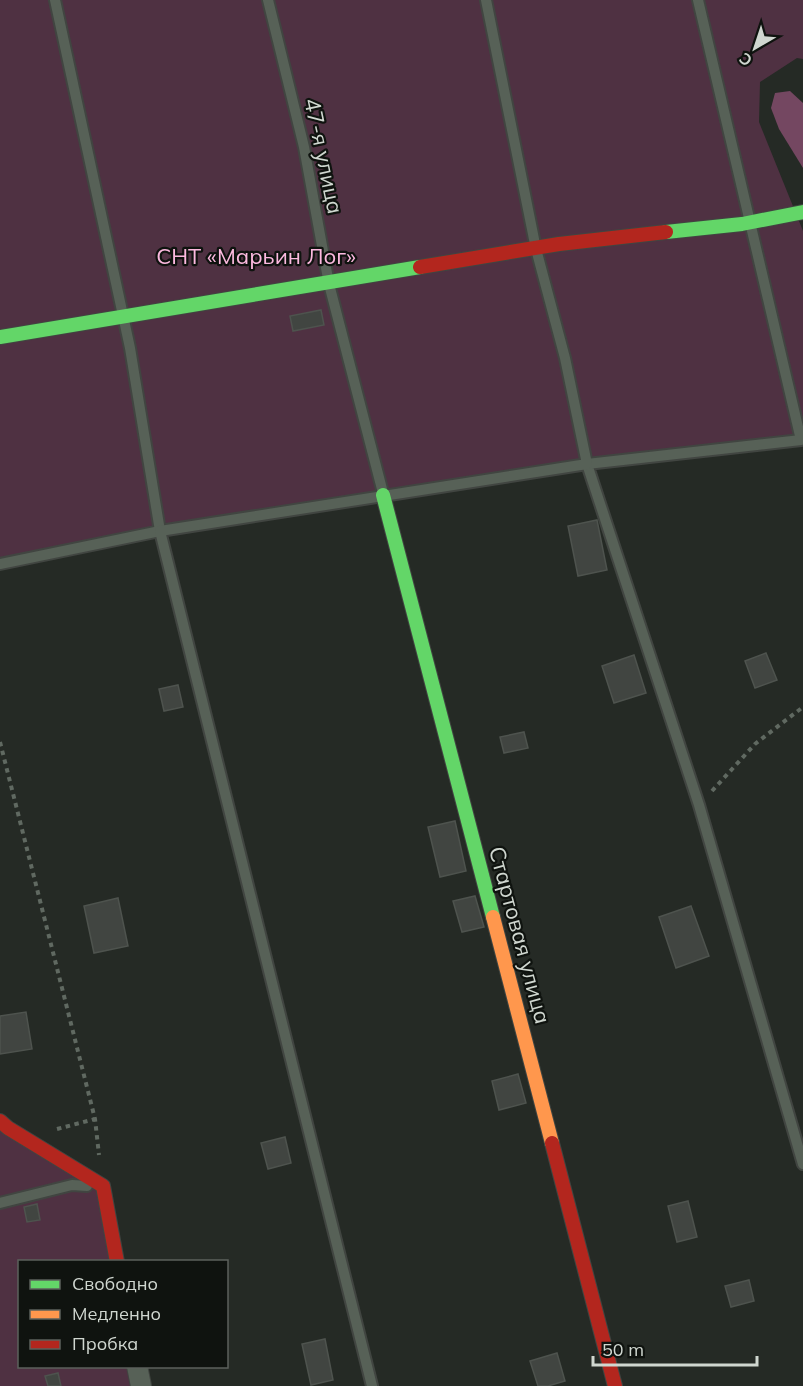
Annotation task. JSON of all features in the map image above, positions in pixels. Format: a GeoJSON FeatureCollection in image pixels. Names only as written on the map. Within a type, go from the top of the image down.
{"type":"FeatureCollection","features":[{"type":"Feature","properties":{"kind":"street"},"geometry":{"type":"LineString","coordinates":[[0,337],[559,244],[750,223],[803,212]]}},
{"type":"Feature","properties":{"kind":"street","name":"Стартовая улица"},"geometry":{"type":"LineString","coordinates":[[383,495],[615,1386]]}},
{"type":"Feature","properties":{"kind":"street"},"geometry":{"type":"LineString","coordinates":[[3,1124],[103,1186],[117,1260]]}},
{"type":"Feature","properties":{"kind":"street"},"geometry":{"type":"LineString","coordinates":[[137,1368],[141,1386]]}},
{"type":"Feature","properties":{"kind":"lane"},"geometry":{"type":"LineString","coordinates":[[55,0],[124,316],[160,531],[372,1386]]}},
{"type":"Feature","properties":{"kind":"lane","name":"47-я улица"},"geometry":{"type":"LineString","coordinates":[[268,0],[304,147],[329,284],[383,495]]}},
{"type":"Feature","properties":{"kind":"lane"},"geometry":{"type":"LineString","coordinates":[[486,0],[536,249],[565,358],[587,464],[699,805],[803,1164]]}},
{"type":"Feature","properties":{"kind":"lane"},"geometry":{"type":"LineString","coordinates":[[0,564],[160,531],[383,495],[587,464],[801,440],[698,0]]}},
{"type":"Feature","properties":{"kind":"lane"},"geometry":{"type":"LineString","coordinates":[[0,1203],[72,1185],[103,1186]]}},
{"type":"Feature","properties":{"kind":"path"},"geometry":{"type":"LineString","coordinates":[[699,805],[755,744],[803,707]]}},
{"type":"Feature","properties":{"kind":"path"},"geometry":{"type":"LineString","coordinates":[[0,742],[95,1119],[103,1186]]}},
{"type":"Feature","properties":{"kind":"green space","name":"СНТ «Марьин Лог»"},"geometry":{"type":"Polygon","coordinates":[[[0,0],[803,0],[803,59],[797,58],[760,82],[759,122],[803,231],[803,434],[801,440],[383,495],[0,564],[0,0]]]}},
{"type":"Feature","properties":{"kind":"green space"},"geometry":{"type":"Polygon","coordinates":[[[0,1121],[103,1186],[117,1260],[18,1260],[18,1368],[137,1368],[141,1386],[0,1386],[0,1121]]]}},
{"type":"Feature","properties":{"kind":"shaded area"},"geometry":{"type":"Polygon","coordinates":[[[790,91],[803,103],[803,168],[779,129],[771,108],[775,93],[790,91]]]}},
{"type":"Feature","properties":{"kind":"building"},"geometry":{"type":"Polygon","coordinates":[[[321,310],[324,325],[293,331],[290,316],[321,310]]]}},
{"type":"Feature","properties":{"kind":"building"},"geometry":{"type":"Polygon","coordinates":[[[597,520],[607,570],[578,576],[568,526],[597,520]]]}},
{"type":"Feature","properties":{"kind":"building"},"geometry":{"type":"Polygon","coordinates":[[[766,653],[777,680],[755,688],[745,661],[766,653]]]}},
{"type":"Feature","properties":{"kind":"building"},"geometry":{"type":"Polygon","coordinates":[[[634,655],[646,693],[614,703],[602,666],[634,655]]]}},
{"type":"Feature","properties":{"kind":"building"},"geometry":{"type":"Polygon","coordinates":[[[178,685],[183,707],[164,711],[159,689],[178,685]]]}},
{"type":"Feature","properties":{"kind":"building"},"geometry":{"type":"Polygon","coordinates":[[[524,732],[528,748],[504,753],[500,737],[524,732]]]}},
{"type":"Feature","properties":{"kind":"building"},"geometry":{"type":"Polygon","coordinates":[[[455,821],[466,871],[440,877],[428,827],[455,821]]]}},
{"type":"Feature","properties":{"kind":"building"},"geometry":{"type":"Polygon","coordinates":[[[475,896],[484,927],[462,932],[453,901],[475,896]]]}},
{"type":"Feature","properties":{"kind":"building"},"geometry":{"type":"Polygon","coordinates":[[[118,898],[128,946],[94,953],[84,906],[118,898]]]}},
{"type":"Feature","properties":{"kind":"building"},"geometry":{"type":"Polygon","coordinates":[[[691,906],[709,956],[676,968],[659,917],[691,906]]]}},
{"type":"Feature","properties":{"kind":"building"},"geometry":{"type":"Polygon","coordinates":[[[26,1012],[32,1049],[0,1054],[0,1016],[26,1012]]]}},
{"type":"Feature","properties":{"kind":"building"},"geometry":{"type":"Polygon","coordinates":[[[518,1074],[526,1103],[499,1110],[492,1081],[518,1074]]]}},
{"type":"Feature","properties":{"kind":"building"},"geometry":{"type":"Polygon","coordinates":[[[285,1137],[291,1163],[268,1169],[261,1143],[285,1137]]]}},
{"type":"Feature","properties":{"kind":"building"},"geometry":{"type":"Polygon","coordinates":[[[688,1201],[697,1237],[677,1242],[668,1206],[688,1201]]]}},
{"type":"Feature","properties":{"kind":"building"},"geometry":{"type":"Polygon","coordinates":[[[37,1204],[40,1220],[27,1222],[24,1207],[37,1204]]]}},
{"type":"Feature","properties":{"kind":"building"},"geometry":{"type":"Polygon","coordinates":[[[749,1280],[754,1301],[731,1307],[725,1286],[749,1280]]]}},
{"type":"Feature","properties":{"kind":"building"},"geometry":{"type":"Polygon","coordinates":[[[325,1339],[333,1380],[311,1385],[302,1344],[325,1339]]]}},
{"type":"Feature","properties":{"kind":"building"},"geometry":{"type":"Polygon","coordinates":[[[557,1353],[565,1381],[548,1386],[538,1386],[530,1361],[557,1353]]]}},
{"type":"Feature","properties":{"kind":"building"},"geometry":{"type":"Polygon","coordinates":[[[58,1373],[61,1386],[48,1386],[45,1376],[58,1373]]]}},
{"type":"Feature","properties":{"kind":"traffic: fast"},"geometry":{"type":"LineString","coordinates":[[666,232],[742,224],[803,212]]}},
{"type":"Feature","properties":{"kind":"traffic: fast"},"geometry":{"type":"LineString","coordinates":[[0,337],[420,267]]}},
{"type":"Feature","properties":{"kind":"traffic: fast"},"geometry":{"type":"LineString","coordinates":[[383,495],[493,917]]}},
{"type":"Feature","properties":{"kind":"traffic: slow"},"geometry":{"type":"LineString","coordinates":[[493,917],[552,1143]]}},
{"type":"Feature","properties":{"kind":"traffic: jam"},"geometry":{"type":"LineString","coordinates":[[420,267],[559,244],[666,232]]}},
{"type":"Feature","properties":{"kind":"traffic: jam"},"geometry":{"type":"LineString","coordinates":[[0,1121],[103,1186],[117,1260]]}},
{"type":"Feature","properties":{"kind":"traffic: jam"},"geometry":{"type":"LineString","coordinates":[[552,1143],[615,1386]]}}]}
